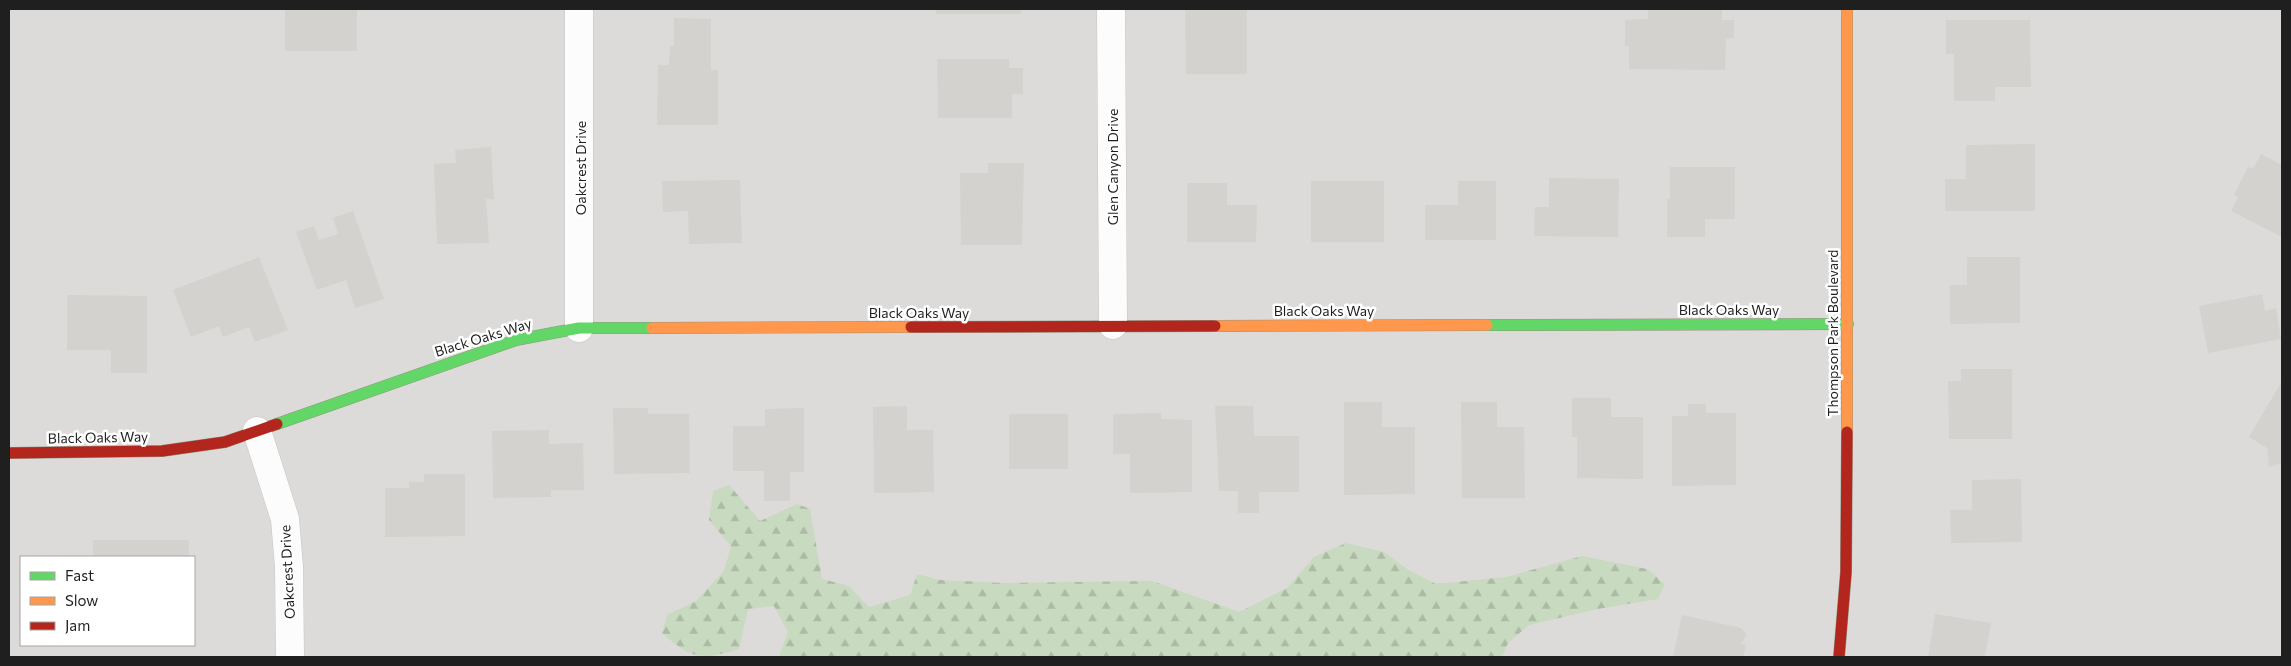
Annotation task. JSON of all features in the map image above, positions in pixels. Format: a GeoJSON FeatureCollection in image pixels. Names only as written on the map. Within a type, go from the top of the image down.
{"type":"FeatureCollection","features":[{"type":"Feature","properties":{"kind":"street","name":"Oakcrest Drive"},"geometry":{"type":"LineString","coordinates":[[579,9],[579,328]]}},
{"type":"Feature","properties":{"kind":"street","name":"Glen Canyon Drive"},"geometry":{"type":"LineString","coordinates":[[1111,9],[1113,325]]}},
{"type":"Feature","properties":{"kind":"street","name":"Thompson Park Boulevard"},"geometry":{"type":"LineString","coordinates":[[1839,657],[1846,572],[1848,324],[1846,9]]}},
{"type":"Feature","properties":{"kind":"street","name":"Black Oaks Way"},"geometry":{"type":"LineString","coordinates":[[9,453],[162,451],[226,442],[516,340],[579,328],[1848,324]]}},
{"type":"Feature","properties":{"kind":"street","name":"Oakcrest Drive"},"geometry":{"type":"LineString","coordinates":[[257,431],[285,519],[289,567],[290,657]]}},
{"type":"Feature","properties":{"kind":"shaded area"},"geometry":{"type":"Polygon","coordinates":[[[9,9],[2282,9],[2282,657],[9,657],[9,9]]]}},
{"type":"Feature","properties":{"kind":"green space"},"geometry":{"type":"Polygon","coordinates":[[[729,485],[760,521],[797,504],[810,509],[822,579],[849,586],[869,607],[910,595],[917,574],[940,580],[1003,583],[1152,581],[1239,612],[1287,588],[1314,557],[1346,543],[1384,552],[1407,569],[1436,584],[1506,577],[1582,556],[1647,569],[1665,584],[1658,599],[1598,609],[1529,625],[1508,643],[1502,657],[779,657],[788,632],[774,606],[748,609],[739,649],[716,655],[698,655],[681,648],[662,633],[667,615],[696,601],[724,571],[731,546],[709,520],[713,491],[729,485]]]}},
{"type":"Feature","properties":{"kind":"building"},"geometry":{"type":"Polygon","coordinates":[[[285,9],[357,9],[357,51],[285,51],[285,9]]]}},
{"type":"Feature","properties":{"kind":"building"},"geometry":{"type":"Polygon","coordinates":[[[936,9],[1021,9],[1021,14],[936,14],[936,9]]]}},
{"type":"Feature","properties":{"kind":"building"},"geometry":{"type":"Polygon","coordinates":[[[1185,9],[1247,9],[1247,74],[1186,74],[1185,9]]]}},
{"type":"Feature","properties":{"kind":"building"},"geometry":{"type":"Polygon","coordinates":[[[1648,9],[1722,9],[1722,20],[1734,20],[1734,38],[1726,39],[1725,70],[1629,69],[1629,46],[1625,46],[1625,20],[1648,19],[1648,9]]]}},
{"type":"Feature","properties":{"kind":"building"},"geometry":{"type":"Polygon","coordinates":[[[674,18],[711,19],[711,70],[718,70],[718,125],[657,125],[658,65],[669,65],[670,46],[674,46],[674,18]]]}},
{"type":"Feature","properties":{"kind":"building"},"geometry":{"type":"Polygon","coordinates":[[[1946,20],[2030,20],[2031,87],[1995,87],[1995,101],[1954,101],[1954,54],[1946,54],[1946,20]]]}},
{"type":"Feature","properties":{"kind":"building"},"geometry":{"type":"Polygon","coordinates":[[[937,59],[1009,59],[1009,68],[1023,68],[1023,94],[1012,94],[1012,118],[938,118],[937,59]]]}},
{"type":"Feature","properties":{"kind":"building"},"geometry":{"type":"Polygon","coordinates":[[[2035,144],[2035,211],[1945,211],[1945,179],[1966,179],[1966,145],[2035,144]]]}},
{"type":"Feature","properties":{"kind":"building"},"geometry":{"type":"Polygon","coordinates":[[[491,147],[494,199],[486,199],[489,243],[437,244],[434,164],[456,163],[455,150],[491,147]]]}},
{"type":"Feature","properties":{"kind":"building"},"geometry":{"type":"Polygon","coordinates":[[[2261,154],[2282,165],[2282,237],[2231,211],[2238,197],[2234,195],[2248,167],[2253,169],[2261,154]]]}},
{"type":"Feature","properties":{"kind":"building"},"geometry":{"type":"Polygon","coordinates":[[[988,163],[1024,163],[1022,245],[961,245],[960,173],[988,173],[988,163]]]}},
{"type":"Feature","properties":{"kind":"building"},"geometry":{"type":"Polygon","coordinates":[[[1670,167],[1735,167],[1735,219],[1705,219],[1705,237],[1667,237],[1667,199],[1670,199],[1670,167]]]}},
{"type":"Feature","properties":{"kind":"building"},"geometry":{"type":"Polygon","coordinates":[[[1549,178],[1619,179],[1618,237],[1534,236],[1535,207],[1549,207],[1549,178]]]}},
{"type":"Feature","properties":{"kind":"building"},"geometry":{"type":"Polygon","coordinates":[[[740,180],[742,243],[689,244],[688,211],[663,212],[662,181],[740,180]]]}},
{"type":"Feature","properties":{"kind":"building"},"geometry":{"type":"Polygon","coordinates":[[[1311,181],[1384,181],[1384,242],[1311,242],[1311,181]]]}},
{"type":"Feature","properties":{"kind":"building"},"geometry":{"type":"Polygon","coordinates":[[[1458,181],[1496,181],[1496,240],[1425,240],[1425,205],[1458,205],[1458,181]]]}},
{"type":"Feature","properties":{"kind":"building"},"geometry":{"type":"Polygon","coordinates":[[[1187,183],[1227,183],[1227,205],[1257,205],[1256,242],[1187,242],[1187,183]]]}},
{"type":"Feature","properties":{"kind":"building"},"geometry":{"type":"Polygon","coordinates":[[[353,211],[384,299],[355,308],[346,280],[317,290],[296,232],[314,226],[319,240],[338,234],[333,218],[353,211]]]}},
{"type":"Feature","properties":{"kind":"building"},"geometry":{"type":"Polygon","coordinates":[[[259,257],[288,330],[255,342],[249,327],[223,337],[219,326],[191,337],[173,290],[259,257]]]}},
{"type":"Feature","properties":{"kind":"building"},"geometry":{"type":"Polygon","coordinates":[[[1967,257],[2020,257],[2020,323],[1950,324],[1950,285],[1967,285],[1967,257]]]}},
{"type":"Feature","properties":{"kind":"building"},"geometry":{"type":"Polygon","coordinates":[[[2262,294],[2265,311],[2276,308],[2281,339],[2208,353],[2199,306],[2262,294]]]}},
{"type":"Feature","properties":{"kind":"building"},"geometry":{"type":"Polygon","coordinates":[[[67,295],[147,296],[147,373],[111,373],[111,350],[67,350],[67,295]]]}},
{"type":"Feature","properties":{"kind":"building"},"geometry":{"type":"Polygon","coordinates":[[[1961,369],[2012,369],[2012,439],[1949,439],[1948,381],[1961,381],[1961,369]]]}},
{"type":"Feature","properties":{"kind":"building"},"geometry":{"type":"Polygon","coordinates":[[[2282,381],[2282,463],[2269,467],[2267,448],[2249,437],[2282,381]]]}},
{"type":"Feature","properties":{"kind":"building"},"geometry":{"type":"Polygon","coordinates":[[[1572,398],[1611,398],[1611,417],[1643,417],[1643,479],[1577,478],[1577,437],[1572,437],[1572,398]]]}},
{"type":"Feature","properties":{"kind":"building"},"geometry":{"type":"Polygon","coordinates":[[[1344,402],[1382,402],[1382,427],[1415,427],[1415,494],[1344,495],[1344,402]]]}},
{"type":"Feature","properties":{"kind":"building"},"geometry":{"type":"Polygon","coordinates":[[[1461,402],[1497,402],[1497,427],[1524,427],[1525,498],[1462,498],[1461,402]]]}},
{"type":"Feature","properties":{"kind":"building"},"geometry":{"type":"Polygon","coordinates":[[[1688,404],[1706,404],[1706,413],[1736,413],[1736,485],[1672,486],[1672,416],[1688,416],[1688,404]]]}},
{"type":"Feature","properties":{"kind":"building"},"geometry":{"type":"Polygon","coordinates":[[[907,406],[907,430],[933,430],[934,492],[874,493],[873,407],[907,406]]]}},
{"type":"Feature","properties":{"kind":"building"},"geometry":{"type":"Polygon","coordinates":[[[1215,406],[1253,406],[1254,436],[1299,436],[1299,492],[1259,492],[1259,513],[1238,513],[1238,491],[1219,491],[1215,406]]]}},
{"type":"Feature","properties":{"kind":"building"},"geometry":{"type":"Polygon","coordinates":[[[613,408],[648,408],[648,414],[689,414],[690,473],[614,474],[613,408]]]}},
{"type":"Feature","properties":{"kind":"building"},"geometry":{"type":"Polygon","coordinates":[[[804,408],[804,472],[790,472],[790,501],[764,501],[764,471],[733,471],[733,426],[765,426],[765,409],[804,408]]]}},
{"type":"Feature","properties":{"kind":"building"},"geometry":{"type":"Polygon","coordinates":[[[1161,413],[1161,419],[1192,420],[1192,492],[1130,493],[1130,454],[1113,454],[1113,414],[1161,413]]]}},
{"type":"Feature","properties":{"kind":"building"},"geometry":{"type":"Polygon","coordinates":[[[1009,414],[1068,414],[1068,469],[1009,469],[1009,414]]]}},
{"type":"Feature","properties":{"kind":"building"},"geometry":{"type":"Polygon","coordinates":[[[549,430],[549,444],[583,443],[584,490],[551,490],[551,497],[493,498],[492,431],[549,430]]]}},
{"type":"Feature","properties":{"kind":"building"},"geometry":{"type":"Polygon","coordinates":[[[424,474],[465,474],[465,536],[385,537],[385,488],[409,488],[409,482],[424,482],[424,474]]]}},
{"type":"Feature","properties":{"kind":"building"},"geometry":{"type":"Polygon","coordinates":[[[2021,479],[2022,542],[1951,543],[1950,510],[1972,510],[1972,480],[2021,479]]]}},
{"type":"Feature","properties":{"kind":"building"},"geometry":{"type":"Polygon","coordinates":[[[93,540],[189,540],[189,556],[93,556],[93,540]]]}},
{"type":"Feature","properties":{"kind":"building"},"geometry":{"type":"Polygon","coordinates":[[[1935,614],[1991,623],[1985,657],[1928,657],[1935,614]]]}},
{"type":"Feature","properties":{"kind":"building"},"geometry":{"type":"Polygon","coordinates":[[[1682,615],[1741,628],[1746,634],[1740,644],[1746,645],[1743,657],[1673,657],[1682,615]]]}},
{"type":"Feature","properties":{"kind":"traffic: fast"},"geometry":{"type":"LineString","coordinates":[[1487,325],[1848,324]]}},
{"type":"Feature","properties":{"kind":"traffic: fast"},"geometry":{"type":"LineString","coordinates":[[277,424],[516,340],[579,328],[652,328]]}},
{"type":"Feature","properties":{"kind":"traffic: slow"},"geometry":{"type":"LineString","coordinates":[[1847,9],[1847,432]]}},
{"type":"Feature","properties":{"kind":"traffic: slow"},"geometry":{"type":"LineString","coordinates":[[1215,326],[1487,325]]}},
{"type":"Feature","properties":{"kind":"traffic: slow"},"geometry":{"type":"LineString","coordinates":[[652,328],[911,327]]}},
{"type":"Feature","properties":{"kind":"traffic: jam"},"geometry":{"type":"LineString","coordinates":[[911,327],[1215,326]]}},
{"type":"Feature","properties":{"kind":"traffic: jam"},"geometry":{"type":"LineString","coordinates":[[9,453],[162,451],[225,442],[277,424]]}},
{"type":"Feature","properties":{"kind":"traffic: jam"},"geometry":{"type":"LineString","coordinates":[[1839,657],[1846,572],[1847,432]]}}]}
